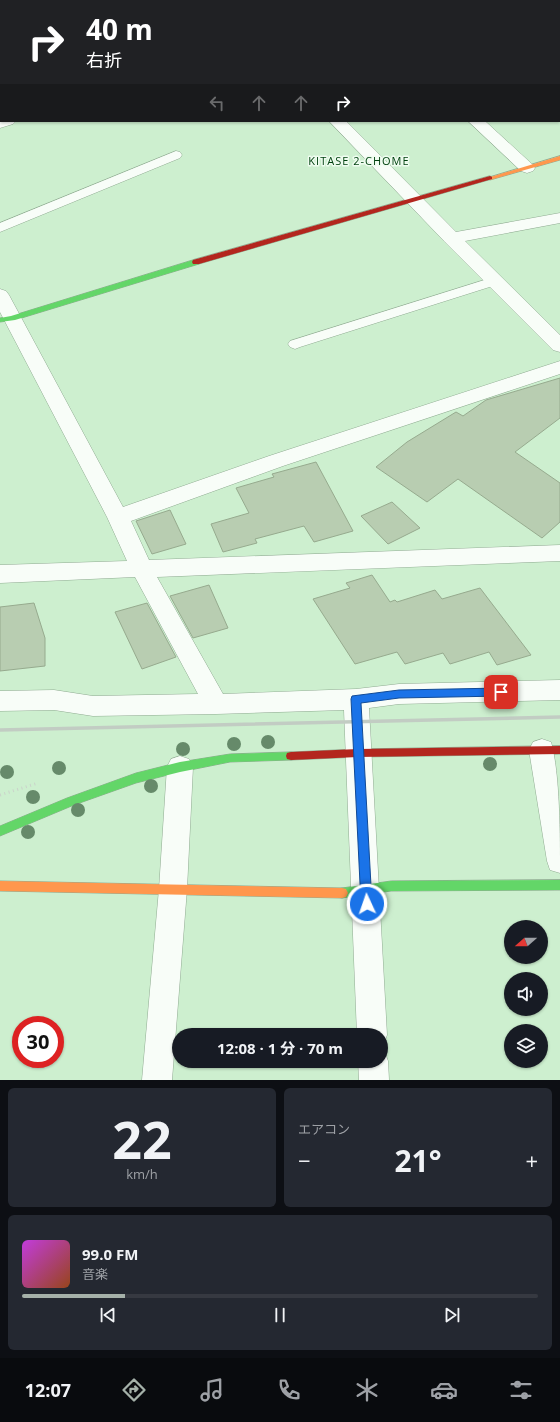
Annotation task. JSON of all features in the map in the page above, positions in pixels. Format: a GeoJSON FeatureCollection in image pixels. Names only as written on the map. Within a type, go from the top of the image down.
{"type":"FeatureCollection","features":[{"type":"Feature","properties":{"kind":"street"},"geometry":{"type":"LineString","coordinates":[[338,122],[451,238],[560,346]]}},
{"type":"Feature","properties":{"kind":"street"},"geometry":{"type":"LineString","coordinates":[[477,122],[527,168]]}},
{"type":"Feature","properties":{"kind":"street"},"geometry":{"type":"LineString","coordinates":[[6,319],[560,158]]}},
{"type":"Feature","properties":{"kind":"street"},"geometry":{"type":"LineString","coordinates":[[451,238],[560,218]]}},
{"type":"Feature","properties":{"kind":"street"},"geometry":{"type":"LineString","coordinates":[[0,295],[6,319],[118,517],[142,570],[216,704]]}},
{"type":"Feature","properties":{"kind":"street"},"geometry":{"type":"LineString","coordinates":[[118,517],[276,461],[560,367]]}},
{"type":"Feature","properties":{"kind":"street"},"geometry":{"type":"LineString","coordinates":[[0,574],[142,570],[560,553]]}},
{"type":"Feature","properties":{"kind":"street"},"geometry":{"type":"LineString","coordinates":[[0,701],[54,700],[93,706],[216,704],[356,699],[399,694],[560,690]]}},
{"type":"Feature","properties":{"kind":"street"},"geometry":{"type":"LineString","coordinates":[[356,699],[372,1028]]}},
{"type":"Feature","properties":{"kind":"street"},"geometry":{"type":"LineString","coordinates":[[0,831],[71,801],[136,778],[180,767],[230,758],[358,753],[551,750],[560,861]]}},
{"type":"Feature","properties":{"kind":"street"},"geometry":{"type":"LineString","coordinates":[[157,1080],[173,889],[180,767]]}},
{"type":"Feature","properties":{"kind":"street"},"geometry":{"type":"LineString","coordinates":[[0,886],[342,893],[391,886],[560,885]]}},
{"type":"Feature","properties":{"kind":"street"},"geometry":{"type":"LineString","coordinates":[[374,1068],[374,1080]]}},
{"type":"Feature","properties":{"kind":"lane"},"geometry":{"type":"LineString","coordinates":[[0,228],[176,155]]}},
{"type":"Feature","properties":{"kind":"lane"},"geometry":{"type":"LineString","coordinates":[[295,344],[494,281]]}},
{"type":"Feature","properties":{"kind":"building"},"geometry":{"type":"Polygon","coordinates":[[[560,378],[560,418],[515,452],[560,483],[560,522],[542,538],[458,479],[427,502],[376,467],[407,442],[456,412],[463,416],[486,400],[560,378]]]}},
{"type":"Feature","properties":{"kind":"building"},"geometry":{"type":"Polygon","coordinates":[[[316,462],[353,531],[314,542],[304,526],[255,539],[257,543],[223,552],[211,524],[249,513],[236,488],[274,477],[272,474],[316,462]]]}},
{"type":"Feature","properties":{"kind":"building"},"geometry":{"type":"Polygon","coordinates":[[[392,502],[420,528],[388,544],[361,516],[392,502]]]}},
{"type":"Feature","properties":{"kind":"building"},"geometry":{"type":"Polygon","coordinates":[[[170,510],[186,544],[152,554],[136,521],[170,510]]]}},
{"type":"Feature","properties":{"kind":"building"},"geometry":{"type":"Polygon","coordinates":[[[372,575],[390,602],[395,600],[397,602],[435,590],[442,599],[480,588],[531,655],[497,665],[489,652],[450,664],[443,653],[405,664],[397,652],[355,664],[313,599],[350,588],[346,583],[372,575]]]}},
{"type":"Feature","properties":{"kind":"building"},"geometry":{"type":"Polygon","coordinates":[[[209,585],[228,628],[193,638],[170,596],[209,585]]]}},
{"type":"Feature","properties":{"kind":"building"},"geometry":{"type":"Polygon","coordinates":[[[34,603],[45,638],[45,666],[0,671],[0,607],[34,603]]]}},
{"type":"Feature","properties":{"kind":"building"},"geometry":{"type":"Polygon","coordinates":[[[147,603],[176,657],[142,669],[115,612],[147,603]]]}},
{"type":"Feature","properties":{"kind":"railway"},"geometry":{"type":"LineString","coordinates":[[0,730],[560,717]]}},
{"type":"Feature","properties":{"kind":"traffic: fast"},"geometry":{"type":"LineString","coordinates":[[0,320],[12,318],[196,262]]}},
{"type":"Feature","properties":{"kind":"traffic: fast"},"geometry":{"type":"LineString","coordinates":[[0,831],[71,801],[136,778],[180,767],[230,758],[291,756]]}},
{"type":"Feature","properties":{"kind":"traffic: fast"},"geometry":{"type":"LineString","coordinates":[[342,893],[391,886],[560,885]]}},
{"type":"Feature","properties":{"kind":"traffic: slow"},"geometry":{"type":"LineString","coordinates":[[490,178],[560,158]]}},
{"type":"Feature","properties":{"kind":"traffic: slow"},"geometry":{"type":"LineString","coordinates":[[0,886],[342,893]]}},
{"type":"Feature","properties":{"kind":"traffic: jam"},"geometry":{"type":"LineString","coordinates":[[196,262],[490,178]]}},
{"type":"Feature","properties":{"kind":"traffic: jam"},"geometry":{"type":"LineString","coordinates":[[291,756],[358,753],[560,750]]}},
{"type":"Feature","properties":{"kind":"district","name":"KITASE 2-CHOME"},"geometry":{"type":"Point","coordinates":[359,161]}},
{"type":"Feature","properties":{"kind":"route"},"geometry":{"type":"LineString","coordinates":[[367,904],[356,699],[399,694],[501,692]]}}]}
